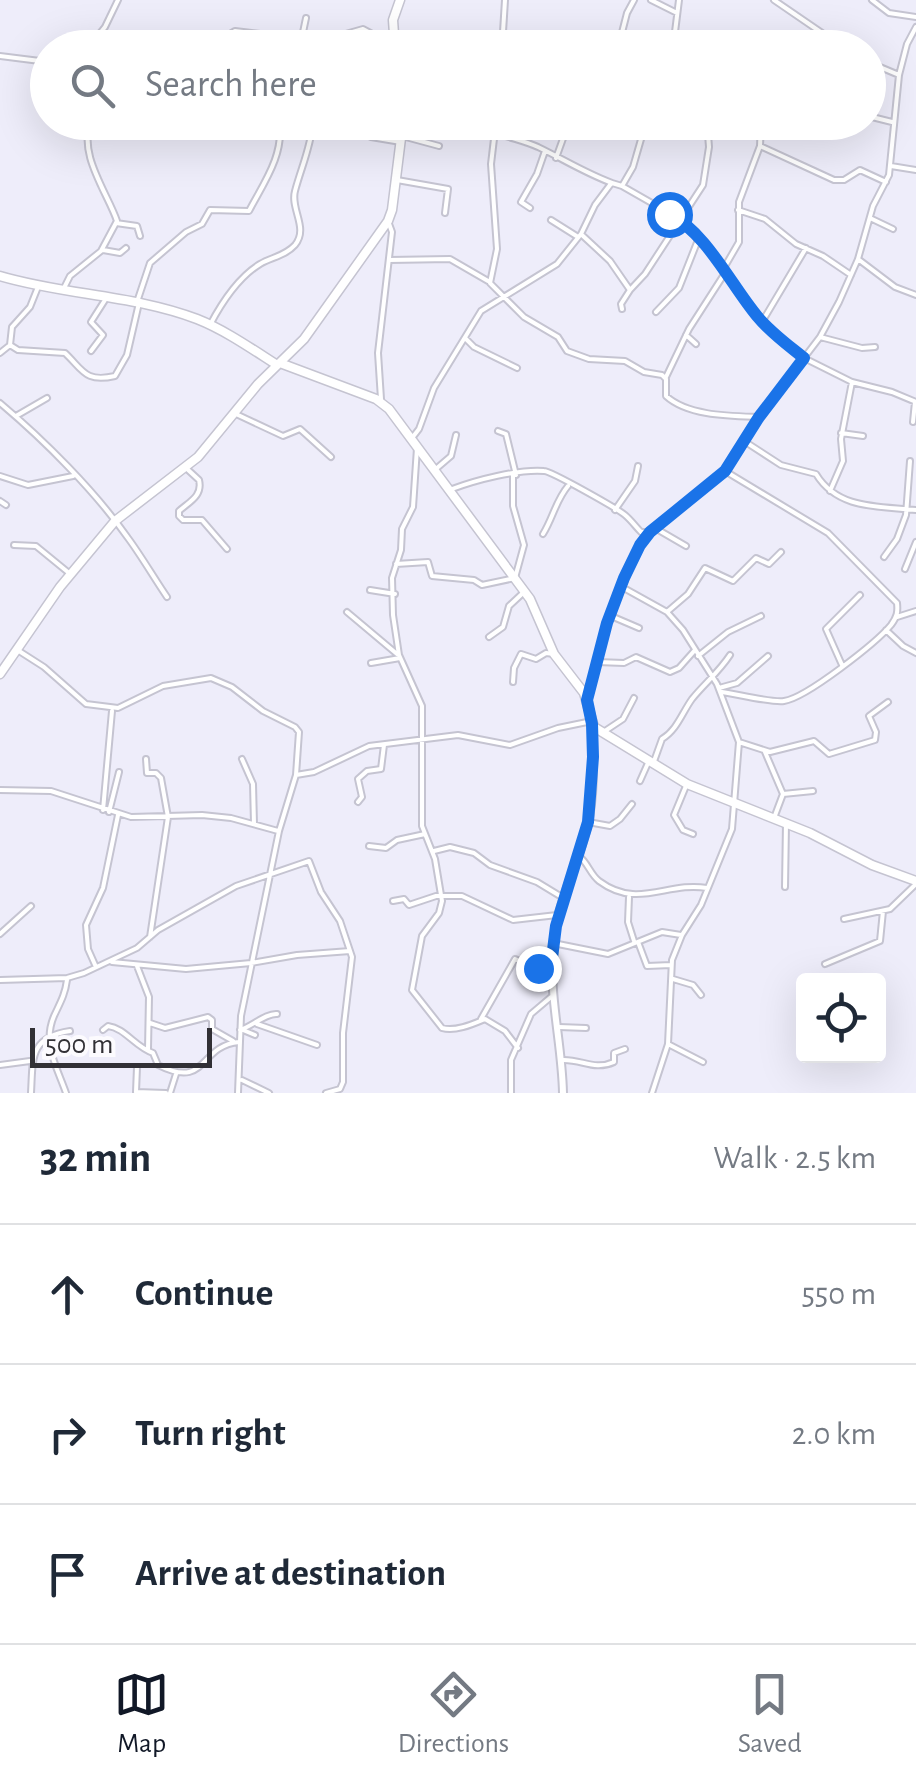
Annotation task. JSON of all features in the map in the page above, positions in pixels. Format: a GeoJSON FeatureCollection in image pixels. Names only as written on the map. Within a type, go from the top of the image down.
{"type":"FeatureCollection","features":[{"type":"Feature","properties":{"kind":"main road"},"geometry":{"type":"LineString","coordinates":[[393,30],[400,0]]}},
{"type":"Feature","properties":{"kind":"main road"},"geometry":{"type":"LineString","coordinates":[[2,668],[70,574],[115,522],[144,496],[186,468],[218,438],[317,323],[388,221],[402,140]]}},
{"type":"Feature","properties":{"kind":"main road"},"geometry":{"type":"LineString","coordinates":[[0,276],[38,287],[138,303],[210,325],[278,364],[383,404],[525,591],[554,654],[587,700],[592,722],[602,733],[687,784],[733,800],[916,883]]}},
{"type":"Feature","properties":{"kind":"street"},"geometry":{"type":"LineString","coordinates":[[102,30],[118,0]]}},
{"type":"Feature","properties":{"kind":"street"},"geometry":{"type":"LineString","coordinates":[[504,30],[506,0]]}},
{"type":"Feature","properties":{"kind":"street"},"geometry":{"type":"LineString","coordinates":[[622,30],[634,0]]}},
{"type":"Feature","properties":{"kind":"street"},"geometry":{"type":"LineString","coordinates":[[651,0],[676,12]]}},
{"type":"Feature","properties":{"kind":"street"},"geometry":{"type":"LineString","coordinates":[[674,30],[679,0]]}},
{"type":"Feature","properties":{"kind":"street"},"geometry":{"type":"LineString","coordinates":[[774,0],[818,30]]}},
{"type":"Feature","properties":{"kind":"street"},"geometry":{"type":"LineString","coordinates":[[872,0],[889,13],[916,17]]}},
{"type":"Feature","properties":{"kind":"street"},"geometry":{"type":"LineString","coordinates":[[303,30],[306,18]]}},
{"type":"Feature","properties":{"kind":"street"},"geometry":{"type":"LineString","coordinates":[[587,700],[610,615],[637,550],[653,530],[725,471],[759,417],[820,337],[851,275],[886,182],[899,75],[916,27]]}},
{"type":"Feature","properties":{"kind":"street"},"geometry":{"type":"LineString","coordinates":[[0,56],[30,60]]}},
{"type":"Feature","properties":{"kind":"street"},"geometry":{"type":"LineString","coordinates":[[886,70],[899,75]]}},
{"type":"Feature","properties":{"kind":"street"},"geometry":{"type":"LineString","coordinates":[[886,120],[892,122]]}},
{"type":"Feature","properties":{"kind":"street"},"geometry":{"type":"LineString","coordinates":[[87,140],[98,184],[116,223]]}},
{"type":"Feature","properties":{"kind":"street"},"geometry":{"type":"LineString","coordinates":[[10,345],[18,350],[65,353],[86,376],[116,376],[127,355],[150,263],[186,232],[202,224],[210,210],[249,210],[273,165],[280,140]]}},
{"type":"Feature","properties":{"kind":"street"},"geometry":{"type":"LineString","coordinates":[[210,325],[255,267],[285,253],[298,240],[300,228],[294,193],[309,140]]}},
{"type":"Feature","properties":{"kind":"street"},"geometry":{"type":"LineString","coordinates":[[407,140],[439,146]]}},
{"type":"Feature","properties":{"kind":"street"},"geometry":{"type":"LineString","coordinates":[[490,282],[497,249],[491,164],[493,140]]}},
{"type":"Feature","properties":{"kind":"street"},"geometry":{"type":"LineString","coordinates":[[516,140],[622,186],[680,221],[762,322],[804,358],[852,382],[915,402]]}},
{"type":"Feature","properties":{"kind":"street"},"geometry":{"type":"LineString","coordinates":[[556,158],[562,140]]}},
{"type":"Feature","properties":{"kind":"street"},"geometry":{"type":"LineString","coordinates":[[622,186],[641,140]]}},
{"type":"Feature","properties":{"kind":"street"},"geometry":{"type":"LineString","coordinates":[[622,309],[621,304],[706,177],[708,140]]}},
{"type":"Feature","properties":{"kind":"street"},"geometry":{"type":"LineString","coordinates":[[759,417],[728,416],[674,403],[664,393],[666,377],[686,336],[739,242],[738,210],[760,140]]}},
{"type":"Feature","properties":{"kind":"street"},"geometry":{"type":"LineString","coordinates":[[760,146],[834,180],[844,180],[860,170],[886,182]]}},
{"type":"Feature","properties":{"kind":"street"},"geometry":{"type":"LineString","coordinates":[[530,208],[521,202],[546,151]]}},
{"type":"Feature","properties":{"kind":"street"},"geometry":{"type":"LineString","coordinates":[[890,166],[916,170]]}},
{"type":"Feature","properties":{"kind":"street"},"geometry":{"type":"LineString","coordinates":[[396,180],[447,189],[445,213]]}},
{"type":"Feature","properties":{"kind":"street"},"geometry":{"type":"LineString","coordinates":[[550,974],[515,959],[483,1018],[472,1026],[446,1030],[435,1022],[412,990],[422,936],[441,909],[441,897],[421,816],[421,700],[400,656],[392,578],[402,530],[413,507],[414,443],[434,388],[482,309],[549,271],[580,236],[595,205],[612,183]]}},
{"type":"Feature","properties":{"kind":"street"},"geometry":{"type":"LineString","coordinates":[[738,210],[761,217],[851,275]]}},
{"type":"Feature","properties":{"kind":"street"},"geometry":{"type":"LineString","coordinates":[[870,218],[892,228]]}},
{"type":"Feature","properties":{"kind":"street"},"geometry":{"type":"LineString","coordinates":[[551,220],[580,236],[610,262],[630,290]]}},
{"type":"Feature","properties":{"kind":"street"},"geometry":{"type":"LineString","coordinates":[[383,404],[378,353],[390,260],[392,232],[388,221]]}},
{"type":"Feature","properties":{"kind":"street"},"geometry":{"type":"LineString","coordinates":[[116,223],[138,226],[140,236]]}},
{"type":"Feature","properties":{"kind":"street"},"geometry":{"type":"LineString","coordinates":[[63,290],[70,276],[102,250],[116,223]]}},
{"type":"Feature","properties":{"kind":"street"},"geometry":{"type":"LineString","coordinates":[[656,312],[679,288],[698,240]]}},
{"type":"Feature","properties":{"kind":"street"},"geometry":{"type":"LineString","coordinates":[[102,250],[120,253],[126,248]]}},
{"type":"Feature","properties":{"kind":"street"},"geometry":{"type":"LineString","coordinates":[[762,322],[806,248]]}},
{"type":"Feature","properties":{"kind":"street"},"geometry":{"type":"LineString","coordinates":[[858,258],[895,287],[916,294]]}},
{"type":"Feature","properties":{"kind":"street"},"geometry":{"type":"LineString","coordinates":[[390,260],[450,260],[490,282],[524,317],[554,334],[565,349],[605,362],[625,360],[644,372],[666,377]]}},
{"type":"Feature","properties":{"kind":"street"},"geometry":{"type":"LineString","coordinates":[[0,353],[10,345],[12,327],[30,308],[38,287]]}},
{"type":"Feature","properties":{"kind":"street"},"geometry":{"type":"LineString","coordinates":[[91,350],[102,335],[90,322],[106,297]]}},
{"type":"Feature","properties":{"kind":"street"},"geometry":{"type":"LineString","coordinates":[[686,336],[696,344]]}},
{"type":"Feature","properties":{"kind":"street"},"geometry":{"type":"LineString","coordinates":[[820,337],[875,348]]}},
{"type":"Feature","properties":{"kind":"street"},"geometry":{"type":"LineString","coordinates":[[465,338],[482,352],[517,368]]}},
{"type":"Feature","properties":{"kind":"street"},"geometry":{"type":"LineString","coordinates":[[830,491],[843,461],[841,434],[852,382]]}},
{"type":"Feature","properties":{"kind":"street"},"geometry":{"type":"LineString","coordinates":[[913,422],[916,390]]}},
{"type":"Feature","properties":{"kind":"street"},"geometry":{"type":"LineString","coordinates":[[16,416],[47,398]]}},
{"type":"Feature","properties":{"kind":"street"},"geometry":{"type":"LineString","coordinates":[[0,402],[115,522],[167,597]]}},
{"type":"Feature","properties":{"kind":"street"},"geometry":{"type":"LineString","coordinates":[[236,414],[283,436],[300,429],[331,458]]}},
{"type":"Feature","properties":{"kind":"street"},"geometry":{"type":"LineString","coordinates":[[396,564],[428,562],[432,576],[474,580],[482,585],[515,578],[524,545],[515,517],[515,475],[506,434],[498,431]]}},
{"type":"Feature","properties":{"kind":"street"},"geometry":{"type":"LineString","coordinates":[[841,434],[863,436]]}},
{"type":"Feature","properties":{"kind":"street"},"geometry":{"type":"LineString","coordinates":[[433,470],[451,456],[456,435]]}},
{"type":"Feature","properties":{"kind":"street"},"geometry":{"type":"LineString","coordinates":[[744,441],[781,465],[816,474],[830,491],[872,508],[916,510]]}},
{"type":"Feature","properties":{"kind":"street"},"geometry":{"type":"LineString","coordinates":[[884,556],[906,515],[910,461]]}},
{"type":"Feature","properties":{"kind":"street"},"geometry":{"type":"LineString","coordinates":[[615,510],[635,481],[638,466]]}},
{"type":"Feature","properties":{"kind":"street"},"geometry":{"type":"LineString","coordinates":[[186,468],[199,480],[200,490],[178,516],[183,520],[202,520],[228,550]]}},
{"type":"Feature","properties":{"kind":"street"},"geometry":{"type":"LineString","coordinates":[[448,490],[545,471],[615,510],[641,532],[653,530],[686,546]]}},
{"type":"Feature","properties":{"kind":"street"},"geometry":{"type":"LineString","coordinates":[[720,690],[784,702],[825,680],[886,630],[896,617],[897,603],[828,533],[725,471]]}},
{"type":"Feature","properties":{"kind":"street"},"geometry":{"type":"LineString","coordinates":[[2,479],[28,485],[74,476]]}},
{"type":"Feature","properties":{"kind":"street"},"geometry":{"type":"LineString","coordinates":[[543,534],[552,521],[556,500],[569,484]]}},
{"type":"Feature","properties":{"kind":"street"},"geometry":{"type":"LineString","coordinates":[[0,501],[6,505]]}},
{"type":"Feature","properties":{"kind":"street"},"geometry":{"type":"LineString","coordinates":[[905,569],[916,542]]}},
{"type":"Feature","properties":{"kind":"street"},"geometry":{"type":"LineString","coordinates":[[14,545],[36,546],[70,574]]}},
{"type":"Feature","properties":{"kind":"street"},"geometry":{"type":"LineString","coordinates":[[666,612],[688,594],[705,568],[734,581],[756,558],[769,564],[781,552]]}},
{"type":"Feature","properties":{"kind":"street"},"geometry":{"type":"LineString","coordinates":[[622,587],[666,612],[683,630],[720,690],[740,742],[730,838],[671,965],[668,1044],[652,1093]]}},
{"type":"Feature","properties":{"kind":"street"},"geometry":{"type":"LineString","coordinates":[[370,590],[395,594]]}},
{"type":"Feature","properties":{"kind":"street"},"geometry":{"type":"LineString","coordinates":[[489,637],[503,627],[509,606],[525,591]]}},
{"type":"Feature","properties":{"kind":"street"},"geometry":{"type":"LineString","coordinates":[[842,665],[826,628],[860,595]]}},
{"type":"Feature","properties":{"kind":"street"},"geometry":{"type":"LineString","coordinates":[[896,617],[916,611]]}},
{"type":"Feature","properties":{"kind":"street"},"geometry":{"type":"LineString","coordinates":[[347,612],[400,656]]}},
{"type":"Feature","properties":{"kind":"street"},"geometry":{"type":"LineString","coordinates":[[610,615],[639,628]]}},
{"type":"Feature","properties":{"kind":"street"},"geometry":{"type":"LineString","coordinates":[[597,662],[624,662],[636,657],[670,672],[728,632],[760,616]]}},
{"type":"Feature","properties":{"kind":"street"},"geometry":{"type":"LineString","coordinates":[[886,630],[916,653]]}},
{"type":"Feature","properties":{"kind":"street"},"geometry":{"type":"LineString","coordinates":[[17,649],[44,667],[79,701],[112,710],[174,683],[202,678],[220,682],[263,711],[296,727],[296,776],[269,874],[236,1042],[238,1093]]}},
{"type":"Feature","properties":{"kind":"street"},"geometry":{"type":"LineString","coordinates":[[513,682],[521,654],[536,658],[554,654]]}},
{"type":"Feature","properties":{"kind":"street"},"geometry":{"type":"LineString","coordinates":[[640,781],[662,739],[673,731],[698,692],[714,679],[730,655]]}},
{"type":"Feature","properties":{"kind":"street"},"geometry":{"type":"LineString","coordinates":[[372,663],[400,656]]}},
{"type":"Feature","properties":{"kind":"street"},"geometry":{"type":"LineString","coordinates":[[720,690],[738,683],[768,656]]}},
{"type":"Feature","properties":{"kind":"street"},"geometry":{"type":"LineString","coordinates":[[602,733],[623,719],[634,698]]}},
{"type":"Feature","properties":{"kind":"street"},"geometry":{"type":"LineString","coordinates":[[740,742],[764,751],[814,742],[829,754],[875,740],[876,732],[868,716],[888,702]]}},
{"type":"Feature","properties":{"kind":"street"},"geometry":{"type":"LineString","coordinates":[[106,811],[112,710]]}},
{"type":"Feature","properties":{"kind":"street"},"geometry":{"type":"LineString","coordinates":[[296,776],[314,772],[360,749],[385,744],[458,735],[510,745],[558,728],[592,722],[588,822],[559,916],[550,974],[559,1027],[562,1092]]}},
{"type":"Feature","properties":{"kind":"street"},"geometry":{"type":"LineString","coordinates":[[358,802],[362,796],[358,778],[381,769],[385,744]]}},
{"type":"Feature","properties":{"kind":"street"},"geometry":{"type":"LineString","coordinates":[[764,751],[783,794],[774,818]]}},
{"type":"Feature","properties":{"kind":"street"},"geometry":{"type":"LineString","coordinates":[[146,759],[147,773],[161,778],[168,816],[150,936]]}},
{"type":"Feature","properties":{"kind":"street"},"geometry":{"type":"LineString","coordinates":[[242,759],[253,784],[254,824]]}},
{"type":"Feature","properties":{"kind":"street"},"geometry":{"type":"LineString","coordinates":[[106,811],[119,772]]}},
{"type":"Feature","properties":{"kind":"street"},"geometry":{"type":"LineString","coordinates":[[687,784],[674,815],[683,830],[693,834]]}},
{"type":"Feature","properties":{"kind":"street"},"geometry":{"type":"LineString","coordinates":[[0,790],[50,791],[118,815],[202,815],[279,831]]}},
{"type":"Feature","properties":{"kind":"street"},"geometry":{"type":"LineString","coordinates":[[783,794],[813,791]]}},
{"type":"Feature","properties":{"kind":"street"},"geometry":{"type":"LineString","coordinates":[[588,822],[610,826],[632,804]]}},
{"type":"Feature","properties":{"kind":"street"},"geometry":{"type":"LineString","coordinates":[[96,967],[88,949],[86,925],[88,913],[103,888],[118,815]]}},
{"type":"Feature","properties":{"kind":"street"},"geometry":{"type":"LineString","coordinates":[[785,887],[786,823]]}},
{"type":"Feature","properties":{"kind":"street"},"geometry":{"type":"LineString","coordinates":[[369,846],[386,848],[397,840],[425,834]]}},
{"type":"Feature","properties":{"kind":"street"},"geometry":{"type":"LineString","coordinates":[[432,852],[450,846],[472,853],[565,899]]}},
{"type":"Feature","properties":{"kind":"street"},"geometry":{"type":"LineString","coordinates":[[580,856],[596,879],[630,894],[709,889]]}},
{"type":"Feature","properties":{"kind":"street"},"geometry":{"type":"LineString","coordinates":[[0,980],[67,978],[96,967],[137,948],[150,936],[236,886],[309,861],[321,892],[340,921],[353,964],[344,1022],[341,1091],[326,1093]]}},
{"type":"Feature","properties":{"kind":"street"},"geometry":{"type":"LineString","coordinates":[[844,919],[898,904],[916,883]]}},
{"type":"Feature","properties":{"kind":"street"},"geometry":{"type":"LineString","coordinates":[[630,894],[628,922],[648,966],[671,965]]}},
{"type":"Feature","properties":{"kind":"street"},"geometry":{"type":"LineString","coordinates":[[393,901],[404,900],[409,905],[424,898],[465,896],[513,920],[559,916]]}},
{"type":"Feature","properties":{"kind":"street"},"geometry":{"type":"LineString","coordinates":[[0,934],[32,906]]}},
{"type":"Feature","properties":{"kind":"street"},"geometry":{"type":"LineString","coordinates":[[825,964],[880,941],[883,911]]}},
{"type":"Feature","properties":{"kind":"street"},"geometry":{"type":"LineString","coordinates":[[553,943],[608,954],[662,932],[682,936]]}},
{"type":"Feature","properties":{"kind":"street"},"geometry":{"type":"LineString","coordinates":[[107,962],[186,969],[350,951]]}},
{"type":"Feature","properties":{"kind":"street"},"geometry":{"type":"LineString","coordinates":[[137,966],[149,997],[148,1051]]}},
{"type":"Feature","properties":{"kind":"street"},"geometry":{"type":"LineString","coordinates":[[32,1093],[32,1061],[49,1036],[54,1016],[64,1000],[67,978]]}},
{"type":"Feature","properties":{"kind":"street"},"geometry":{"type":"LineString","coordinates":[[670,978],[693,984],[701,995]]}},
{"type":"Feature","properties":{"kind":"street"},"geometry":{"type":"LineString","coordinates":[[510,1093],[509,1064],[531,1014],[552,996]]}},
{"type":"Feature","properties":{"kind":"street"},"geometry":{"type":"LineString","coordinates":[[241,1030],[269,1014],[277,1014]]}},
{"type":"Feature","properties":{"kind":"street"},"geometry":{"type":"LineString","coordinates":[[150,1023],[165,1028],[208,1017],[212,1030],[236,1042]]}},
{"type":"Feature","properties":{"kind":"street"},"geometry":{"type":"LineString","coordinates":[[483,1018],[518,1044]]}},
{"type":"Feature","properties":{"kind":"street"},"geometry":{"type":"LineString","coordinates":[[257,1024],[317,1045]]}},
{"type":"Feature","properties":{"kind":"street"},"geometry":{"type":"LineString","coordinates":[[103,1030],[116,1027],[134,1045],[153,1052],[155,1064],[176,1074],[197,1070],[216,1051],[236,1042]]}},
{"type":"Feature","properties":{"kind":"street"},"geometry":{"type":"LineString","coordinates":[[559,1027],[586,1028]]}},
{"type":"Feature","properties":{"kind":"street"},"geometry":{"type":"LineString","coordinates":[[241,1030],[255,1035]]}},
{"type":"Feature","properties":{"kind":"street"},"geometry":{"type":"LineString","coordinates":[[49,1036],[70,1031]]}},
{"type":"Feature","properties":{"kind":"street"},"geometry":{"type":"LineString","coordinates":[[49,1036],[51,1054],[66,1093]]}},
{"type":"Feature","properties":{"kind":"street"},"geometry":{"type":"LineString","coordinates":[[668,1044],[703,1062]]}},
{"type":"Feature","properties":{"kind":"street"},"geometry":{"type":"LineString","coordinates":[[562,1060],[576,1060],[588,1066],[607,1065],[614,1062],[614,1053],[625,1049]]}},
{"type":"Feature","properties":{"kind":"street"},"geometry":{"type":"LineString","coordinates":[[0,1065],[32,1061]]}},
{"type":"Feature","properties":{"kind":"street"},"geometry":{"type":"LineString","coordinates":[[137,1067],[136,1092],[168,1093],[176,1074]]}},
{"type":"Feature","properties":{"kind":"street"},"geometry":{"type":"LineString","coordinates":[[240,1079],[269,1093]]}},
{"type":"Feature","properties":{"kind":"route"},"geometry":{"type":"LineString","coordinates":[[538,968],[550,974],[556,926],[588,822],[593,757],[587,700],[598,651],[630,565],[650,532],[725,471],[759,417],[804,358],[762,322],[705,246],[669,214]]}}]}
